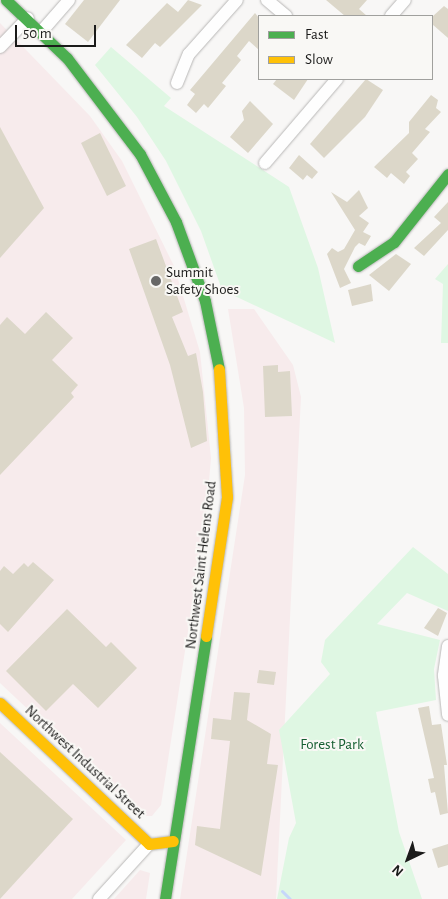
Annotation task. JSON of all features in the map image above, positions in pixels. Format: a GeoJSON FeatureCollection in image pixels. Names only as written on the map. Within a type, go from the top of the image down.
{"type":"FeatureCollection","features":[{"type":"Feature","properties":{"kind":"main road","name":"Northwest Saint Helens Road"},"geometry":{"type":"LineString","coordinates":[[6,0],[42,31],[112,112],[158,184],[206,301],[222,382],[227,500],[165,899]]}},
{"type":"Feature","properties":{"kind":"main road"},"geometry":{"type":"LineString","coordinates":[[358,266],[394,242],[448,174]]}},
{"type":"Feature","properties":{"kind":"main road","name":"Northwest Industrial Street"},"geometry":{"type":"LineString","coordinates":[[0,704],[149,844]]}},
{"type":"Feature","properties":{"kind":"main road"},"geometry":{"type":"LineString","coordinates":[[149,844],[173,841]]}},
{"type":"Feature","properties":{"kind":"street"},"geometry":{"type":"LineString","coordinates":[[42,31],[69,0]]}},
{"type":"Feature","properties":{"kind":"street"},"geometry":{"type":"LineString","coordinates":[[177,83],[189,54],[237,0]]}},
{"type":"Feature","properties":{"kind":"street"},"geometry":{"type":"LineString","coordinates":[[267,0],[285,15]]}},
{"type":"Feature","properties":{"kind":"street"},"geometry":{"type":"LineString","coordinates":[[392,15],[405,0]]}},
{"type":"Feature","properties":{"kind":"street"},"geometry":{"type":"LineString","coordinates":[[0,47],[28,18]]}},
{"type":"Feature","properties":{"kind":"street"},"geometry":{"type":"LineString","coordinates":[[265,163],[336,80]]}},
{"type":"Feature","properties":{"kind":"street"},"geometry":{"type":"LineString","coordinates":[[448,646],[444,676],[448,715]]}},
{"type":"Feature","properties":{"kind":"street"},"geometry":{"type":"LineString","coordinates":[[99,899],[149,844]]}},
{"type":"Feature","properties":{"kind":"shaded area"},"geometry":{"type":"Polygon","coordinates":[[[0,23],[90,116],[122,161],[174,266],[200,352],[211,458],[206,516],[161,805],[152,816],[145,816],[133,808],[0,683],[0,23]]]}},
{"type":"Feature","properties":{"kind":"shaded area"},"geometry":{"type":"Polygon","coordinates":[[[228,309],[254,309],[293,365],[301,397],[276,899],[180,899],[245,475],[244,408],[228,309]]]}},
{"type":"Feature","properties":{"kind":"shaded area"},"geometry":{"type":"Polygon","coordinates":[[[0,723],[126,840],[72,899],[0,899],[0,723]]]}},
{"type":"Feature","properties":{"kind":"shaded area"},"geometry":{"type":"Polygon","coordinates":[[[140,870],[150,873],[146,899],[114,899],[140,870]]]}},
{"type":"Feature","properties":{"kind":"green space"},"geometry":{"type":"Polygon","coordinates":[[[111,47],[171,98],[164,106],[289,187],[318,268],[335,343],[222,290],[201,231],[166,161],[137,117],[95,65],[111,47]]]}},
{"type":"Feature","properties":{"kind":"green space"},"geometry":{"type":"Polygon","coordinates":[[[448,264],[448,343],[441,343],[443,284],[435,279],[448,264]]]}},
{"type":"Feature","properties":{"kind":"green space","name":"Forest Park"},"geometry":{"type":"Polygon","coordinates":[[[413,547],[448,574],[448,611],[407,593],[377,624],[440,640],[434,669],[436,700],[376,712],[399,832],[422,899],[277,899],[289,838],[296,823],[279,730],[330,674],[321,662],[325,640],[413,547]]]}},
{"type":"Feature","properties":{"kind":"building"},"geometry":{"type":"Polygon","coordinates":[[[84,0],[120,0],[88,42],[65,24],[84,0]]]}},
{"type":"Feature","properties":{"kind":"building"},"geometry":{"type":"Polygon","coordinates":[[[188,0],[202,5],[160,47],[155,43],[142,58],[126,45],[167,3],[178,12],[188,0]]]}},
{"type":"Feature","properties":{"kind":"building"},"geometry":{"type":"Polygon","coordinates":[[[326,0],[367,0],[359,9],[366,15],[344,15],[326,0]]]}},
{"type":"Feature","properties":{"kind":"building"},"geometry":{"type":"Polygon","coordinates":[[[444,6],[448,9],[448,38],[433,25],[433,16],[444,6]]]}},
{"type":"Feature","properties":{"kind":"building"},"geometry":{"type":"Polygon","coordinates":[[[255,13],[258,17],[258,49],[249,41],[237,56],[241,60],[222,83],[226,86],[208,108],[204,104],[196,113],[187,105],[195,94],[190,90],[255,13]]]}},
{"type":"Feature","properties":{"kind":"building"},"geometry":{"type":"Polygon","coordinates":[[[276,80],[307,80],[294,100],[273,84],[276,80]]]}},
{"type":"Feature","properties":{"kind":"building"},"geometry":{"type":"Polygon","coordinates":[[[365,80],[383,90],[365,117],[324,158],[310,144],[365,80]]]}},
{"type":"Feature","properties":{"kind":"building"},"geometry":{"type":"Polygon","coordinates":[[[431,95],[438,100],[436,108],[441,112],[425,129],[430,132],[412,153],[418,159],[406,172],[410,176],[404,184],[391,173],[387,178],[374,167],[409,133],[409,122],[431,95]]]}},
{"type":"Feature","properties":{"kind":"building"},"geometry":{"type":"Polygon","coordinates":[[[250,101],[273,124],[248,153],[230,137],[244,120],[242,111],[250,101]]]}},
{"type":"Feature","properties":{"kind":"building"},"geometry":{"type":"Polygon","coordinates":[[[0,127],[44,208],[0,258],[0,127]]]}},
{"type":"Feature","properties":{"kind":"building"},"geometry":{"type":"Polygon","coordinates":[[[100,133],[126,186],[107,196],[81,143],[100,133]]]}},
{"type":"Feature","properties":{"kind":"building"},"geometry":{"type":"Polygon","coordinates":[[[299,155],[318,172],[312,179],[307,175],[303,180],[289,168],[299,155]]]}},
{"type":"Feature","properties":{"kind":"building"},"geometry":{"type":"Polygon","coordinates":[[[359,190],[368,208],[359,216],[369,223],[363,232],[371,236],[365,246],[359,243],[355,247],[344,269],[351,283],[340,288],[327,254],[332,248],[338,252],[344,249],[355,230],[331,192],[347,202],[359,190]]]}},
{"type":"Feature","properties":{"kind":"building"},"geometry":{"type":"Polygon","coordinates":[[[448,202],[448,230],[424,256],[414,248],[441,223],[434,217],[448,202]]]}},
{"type":"Feature","properties":{"kind":"building"},"geometry":{"type":"Polygon","coordinates":[[[156,239],[183,312],[172,317],[188,356],[196,353],[203,392],[207,441],[191,448],[170,365],[129,249],[156,239]]]}},
{"type":"Feature","properties":{"kind":"building"},"geometry":{"type":"Polygon","coordinates":[[[396,254],[411,264],[389,291],[369,275],[396,254]]]}},
{"type":"Feature","properties":{"kind":"building"},"geometry":{"type":"Polygon","coordinates":[[[371,284],[373,301],[352,306],[348,290],[371,284]]]}},
{"type":"Feature","properties":{"kind":"building"},"geometry":{"type":"Polygon","coordinates":[[[46,312],[73,338],[52,360],[78,385],[71,393],[74,397],[0,475],[0,325],[7,317],[25,334],[46,312]]]}},
{"type":"Feature","properties":{"kind":"building"},"geometry":{"type":"Polygon","coordinates":[[[278,365],[278,372],[290,371],[292,416],[265,417],[263,366],[278,365]]]}},
{"type":"Feature","properties":{"kind":"building"},"geometry":{"type":"Polygon","coordinates":[[[33,562],[54,580],[8,632],[0,624],[0,571],[4,566],[13,574],[24,563],[28,567],[33,562]]]}},
{"type":"Feature","properties":{"kind":"building"},"geometry":{"type":"Polygon","coordinates":[[[438,608],[447,613],[438,636],[424,628],[438,608]]]}},
{"type":"Feature","properties":{"kind":"building"},"geometry":{"type":"Polygon","coordinates":[[[67,609],[106,647],[111,642],[137,668],[98,708],[73,684],[46,711],[6,671],[67,609]]]}},
{"type":"Feature","properties":{"kind":"building"},"geometry":{"type":"Polygon","coordinates":[[[259,670],[276,672],[274,685],[257,683],[259,670]]]}},
{"type":"Feature","properties":{"kind":"building"},"geometry":{"type":"Polygon","coordinates":[[[234,692],[250,693],[247,720],[271,734],[267,764],[278,765],[261,876],[195,845],[197,826],[220,829],[230,741],[211,739],[213,718],[231,720],[234,692]]]}},
{"type":"Feature","properties":{"kind":"building"},"geometry":{"type":"Polygon","coordinates":[[[429,706],[432,725],[441,724],[447,765],[444,765],[448,813],[440,815],[435,792],[431,793],[428,779],[434,778],[418,708],[429,706]]]}},
{"type":"Feature","properties":{"kind":"building"},"geometry":{"type":"Polygon","coordinates":[[[0,752],[73,819],[0,899],[0,752]]]}},
{"type":"Feature","properties":{"kind":"building"},"geometry":{"type":"Polygon","coordinates":[[[448,844],[448,865],[438,868],[432,849],[448,844]]]}},
{"type":"Feature","properties":{"kind":"waterway"},"geometry":{"type":"LineString","coordinates":[[282,891],[290,899]]}},
{"type":"Feature","properties":{"kind":"traffic: fast"},"geometry":{"type":"LineString","coordinates":[[6,0],[67,58],[140,154],[176,222],[205,301],[219,369]]}},
{"type":"Feature","properties":{"kind":"traffic: fast"},"geometry":{"type":"LineString","coordinates":[[358,266],[394,242],[448,174]]}},
{"type":"Feature","properties":{"kind":"traffic: fast"},"geometry":{"type":"LineString","coordinates":[[165,899],[206,636]]}},
{"type":"Feature","properties":{"kind":"traffic: slow"},"geometry":{"type":"LineString","coordinates":[[206,636],[227,497],[219,369]]}},
{"type":"Feature","properties":{"kind":"traffic: slow"},"geometry":{"type":"LineString","coordinates":[[0,703],[149,844],[173,841]]}},
{"type":"Feature","properties":{"kind":"place","name":"Summit Safety Shoes"},"geometry":{"type":"Point","coordinates":[156,281]}}]}
